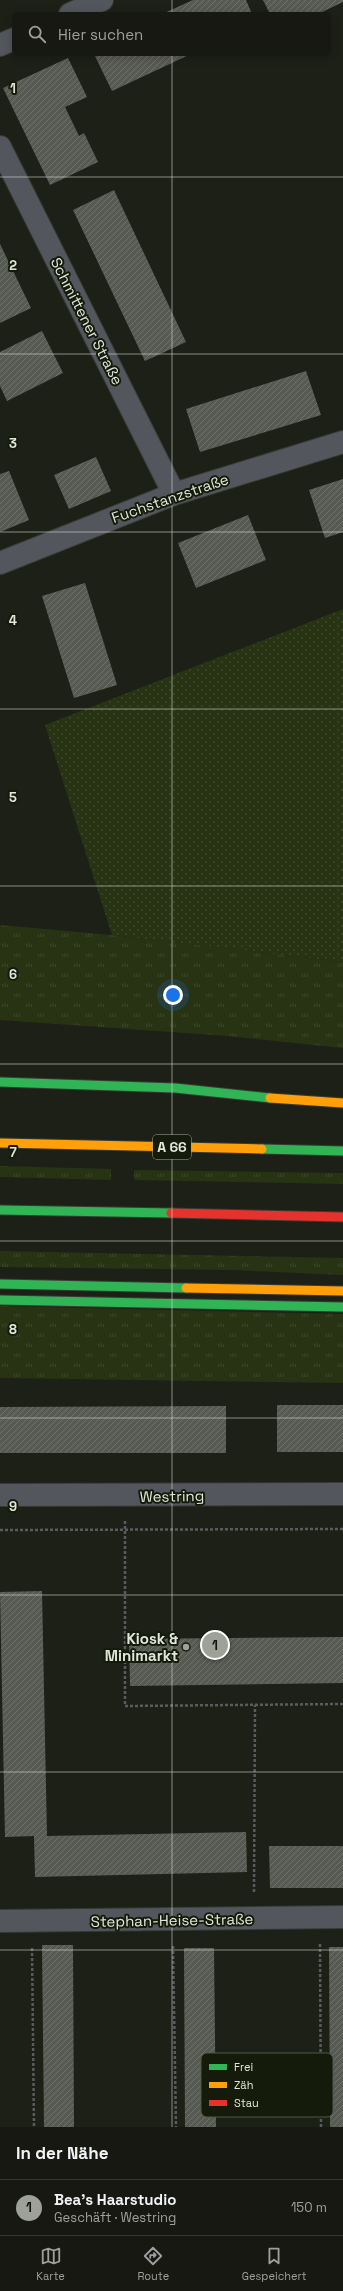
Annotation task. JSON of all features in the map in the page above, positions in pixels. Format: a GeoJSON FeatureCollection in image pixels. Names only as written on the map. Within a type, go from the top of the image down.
{"type":"FeatureCollection","features":[{"type":"Feature","properties":{"kind":"highway"},"geometry":{"type":"LineString","coordinates":[[0,1082],[175,1088],[285,1100],[343,1103]]}},
{"type":"Feature","properties":{"kind":"highway","name":"A 66"},"geometry":{"type":"LineString","coordinates":[[0,1143],[343,1151]]}},
{"type":"Feature","properties":{"kind":"highway"},"geometry":{"type":"LineString","coordinates":[[0,1210],[343,1217]]}},
{"type":"Feature","properties":{"kind":"highway"},"geometry":{"type":"LineString","coordinates":[[0,1284],[343,1291]]}},
{"type":"Feature","properties":{"kind":"highway"},"geometry":{"type":"LineString","coordinates":[[0,1300],[343,1307]]}},
{"type":"Feature","properties":{"kind":"street"},"geometry":{"type":"LineString","coordinates":[[75,12],[102,0]]}},
{"type":"Feature","properties":{"kind":"street"},"geometry":{"type":"LineString","coordinates":[[0,45],[12,40]]}},
{"type":"Feature","properties":{"kind":"street","name":"Schmittener Straße"},"geometry":{"type":"LineString","coordinates":[[0,147],[174,494]]}},
{"type":"Feature","properties":{"kind":"street","name":"Fuchstanzstraße"},"geometry":{"type":"LineString","coordinates":[[0,563],[174,494],[343,442]]}},
{"type":"Feature","properties":{"kind":"street","name":"Westring"},"geometry":{"type":"LineString","coordinates":[[0,1495],[126,1496],[343,1494]]}},
{"type":"Feature","properties":{"kind":"street","name":"Stephan-Heise-Straße"},"geometry":{"type":"LineString","coordinates":[[0,1921],[343,1918]]}},
{"type":"Feature","properties":{"kind":"path"},"geometry":{"type":"LineString","coordinates":[[126,1496],[125,1706],[343,1704]]}},
{"type":"Feature","properties":{"kind":"path"},"geometry":{"type":"LineString","coordinates":[[0,1530],[343,1529]]}},
{"type":"Feature","properties":{"kind":"path"},"geometry":{"type":"LineString","coordinates":[[253,1919],[256,1705]]}},
{"type":"Feature","properties":{"kind":"path"},"geometry":{"type":"LineString","coordinates":[[319,1918],[321,2053]]}},
{"type":"Feature","properties":{"kind":"path"},"geometry":{"type":"LineString","coordinates":[[173,1920],[176,2127]]}},
{"type":"Feature","properties":{"kind":"path"},"geometry":{"type":"LineString","coordinates":[[32,1921],[34,2127]]}},
{"type":"Feature","properties":{"kind":"path"},"geometry":{"type":"LineString","coordinates":[[322,2117],[322,2127]]}},
{"type":"Feature","properties":{"kind":"green space"},"geometry":{"type":"Polygon","coordinates":[[[343,609],[343,962],[112,935],[45,725],[343,609]]]}},
{"type":"Feature","properties":{"kind":"green space"},"geometry":{"type":"Polygon","coordinates":[[[0,925],[112,935],[343,962],[343,1048],[228,1036],[0,1020],[0,925]]]}},
{"type":"Feature","properties":{"kind":"green space"},"geometry":{"type":"Polygon","coordinates":[[[0,1166],[111,1169],[111,1180],[0,1177],[0,1166]]]}},
{"type":"Feature","properties":{"kind":"green space"},"geometry":{"type":"Polygon","coordinates":[[[134,1170],[343,1173],[343,1184],[134,1180],[134,1170]]]}},
{"type":"Feature","properties":{"kind":"green space"},"geometry":{"type":"Polygon","coordinates":[[[0,1251],[343,1258],[343,1275],[233,1270],[0,1267],[0,1251]]]}},
{"type":"Feature","properties":{"kind":"green space"},"geometry":{"type":"Polygon","coordinates":[[[0,1306],[343,1314],[343,1383],[0,1378],[0,1306]]]}},
{"type":"Feature","properties":{"kind":"building"},"geometry":{"type":"Polygon","coordinates":[[[193,0],[246,0],[251,12],[166,12],[193,0]]]}},
{"type":"Feature","properties":{"kind":"building"},"geometry":{"type":"Polygon","coordinates":[[[263,0],[343,0],[343,2],[322,12],[269,12],[263,0]]]}},
{"type":"Feature","properties":{"kind":"building"},"geometry":{"type":"Polygon","coordinates":[[[95,56],[187,56],[112,91],[95,56]]]}},
{"type":"Feature","properties":{"kind":"building"},"geometry":{"type":"Polygon","coordinates":[[[68,58],[87,97],[65,107],[79,136],[84,133],[98,162],[50,185],[3,88],[68,58]]]}},
{"type":"Feature","properties":{"kind":"building"},"geometry":{"type":"Polygon","coordinates":[[[114,190],[186,342],[145,361],[73,210],[114,190]]]}},
{"type":"Feature","properties":{"kind":"building"},"geometry":{"type":"Polygon","coordinates":[[[0,244],[31,308],[0,323],[0,244]]]}},
{"type":"Feature","properties":{"kind":"building"},"geometry":{"type":"Polygon","coordinates":[[[42,331],[63,373],[7,401],[0,386],[0,352],[42,331]]]}},
{"type":"Feature","properties":{"kind":"building"},"geometry":{"type":"Polygon","coordinates":[[[306,371],[321,415],[200,452],[186,409],[306,371]]]}},
{"type":"Feature","properties":{"kind":"building"},"geometry":{"type":"Polygon","coordinates":[[[96,457],[111,491],[69,509],[54,475],[96,457]]]}},
{"type":"Feature","properties":{"kind":"building"},"geometry":{"type":"Polygon","coordinates":[[[9,471],[29,520],[0,532],[0,474],[9,471]]]}},
{"type":"Feature","properties":{"kind":"building"},"geometry":{"type":"Polygon","coordinates":[[[343,479],[343,532],[325,538],[309,490],[343,479]]]}},
{"type":"Feature","properties":{"kind":"building"},"geometry":{"type":"Polygon","coordinates":[[[248,515],[266,560],[196,588],[178,543],[248,515]]]}},
{"type":"Feature","properties":{"kind":"building"},"geometry":{"type":"Polygon","coordinates":[[[85,583],[117,685],[74,698],[42,596],[85,583]]]}},
{"type":"Feature","properties":{"kind":"building"},"geometry":{"type":"Polygon","coordinates":[[[277,1405],[343,1405],[343,1452],[277,1452],[277,1405]]]}},
{"type":"Feature","properties":{"kind":"building"},"geometry":{"type":"Polygon","coordinates":[[[226,1406],[226,1453],[0,1453],[0,1407],[226,1406]]]}},
{"type":"Feature","properties":{"kind":"building"},"geometry":{"type":"Polygon","coordinates":[[[42,1591],[47,1836],[246,1832],[247,1872],[35,1877],[34,1836],[5,1837],[0,1592],[42,1591]]]}},
{"type":"Feature","properties":{"kind":"building"},"geometry":{"type":"Polygon","coordinates":[[[343,1637],[343,1683],[130,1686],[129,1639],[343,1637]]]}},
{"type":"Feature","properties":{"kind":"building"},"geometry":{"type":"Polygon","coordinates":[[[269,1846],[343,1846],[343,1888],[270,1888],[269,1846]]]}},
{"type":"Feature","properties":{"kind":"building"},"geometry":{"type":"Polygon","coordinates":[[[42,1945],[73,1945],[74,2127],[44,2127],[42,1945]]]}},
{"type":"Feature","properties":{"kind":"building"},"geometry":{"type":"Polygon","coordinates":[[[329,1947],[343,1947],[343,2127],[330,2127],[330,2117],[333,2117],[333,2053],[330,2053],[329,1947]]]}},
{"type":"Feature","properties":{"kind":"building"},"geometry":{"type":"Polygon","coordinates":[[[184,1948],[214,1948],[215,2053],[201,2053],[201,2117],[216,2117],[216,2127],[185,2127],[184,1948]]]}},
{"type":"Feature","properties":{"kind":"traffic: fast"},"geometry":{"type":"LineString","coordinates":[[0,1082],[175,1088],[270,1098]]}},
{"type":"Feature","properties":{"kind":"traffic: fast"},"geometry":{"type":"LineString","coordinates":[[262,1149],[343,1151]]}},
{"type":"Feature","properties":{"kind":"traffic: fast"},"geometry":{"type":"LineString","coordinates":[[0,1210],[171,1213]]}},
{"type":"Feature","properties":{"kind":"traffic: fast"},"geometry":{"type":"LineString","coordinates":[[0,1284],[186,1288]]}},
{"type":"Feature","properties":{"kind":"traffic: fast"},"geometry":{"type":"LineString","coordinates":[[0,1300],[343,1307]]}},
{"type":"Feature","properties":{"kind":"traffic: slow"},"geometry":{"type":"LineString","coordinates":[[270,1098],[343,1103]]}},
{"type":"Feature","properties":{"kind":"traffic: slow"},"geometry":{"type":"LineString","coordinates":[[0,1143],[262,1149]]}},
{"type":"Feature","properties":{"kind":"traffic: slow"},"geometry":{"type":"LineString","coordinates":[[186,1288],[343,1291]]}},
{"type":"Feature","properties":{"kind":"traffic: jam"},"geometry":{"type":"LineString","coordinates":[[171,1213],[343,1217]]}},
{"type":"Feature","properties":{"kind":"place","name":"Bea's Haarstudio"},"geometry":{"type":"Point","coordinates":[215,1645]}},
{"type":"Feature","properties":{"kind":"place","name":"Kiosk & Minimarkt"},"geometry":{"type":"Point","coordinates":[186,1647]}}]}
